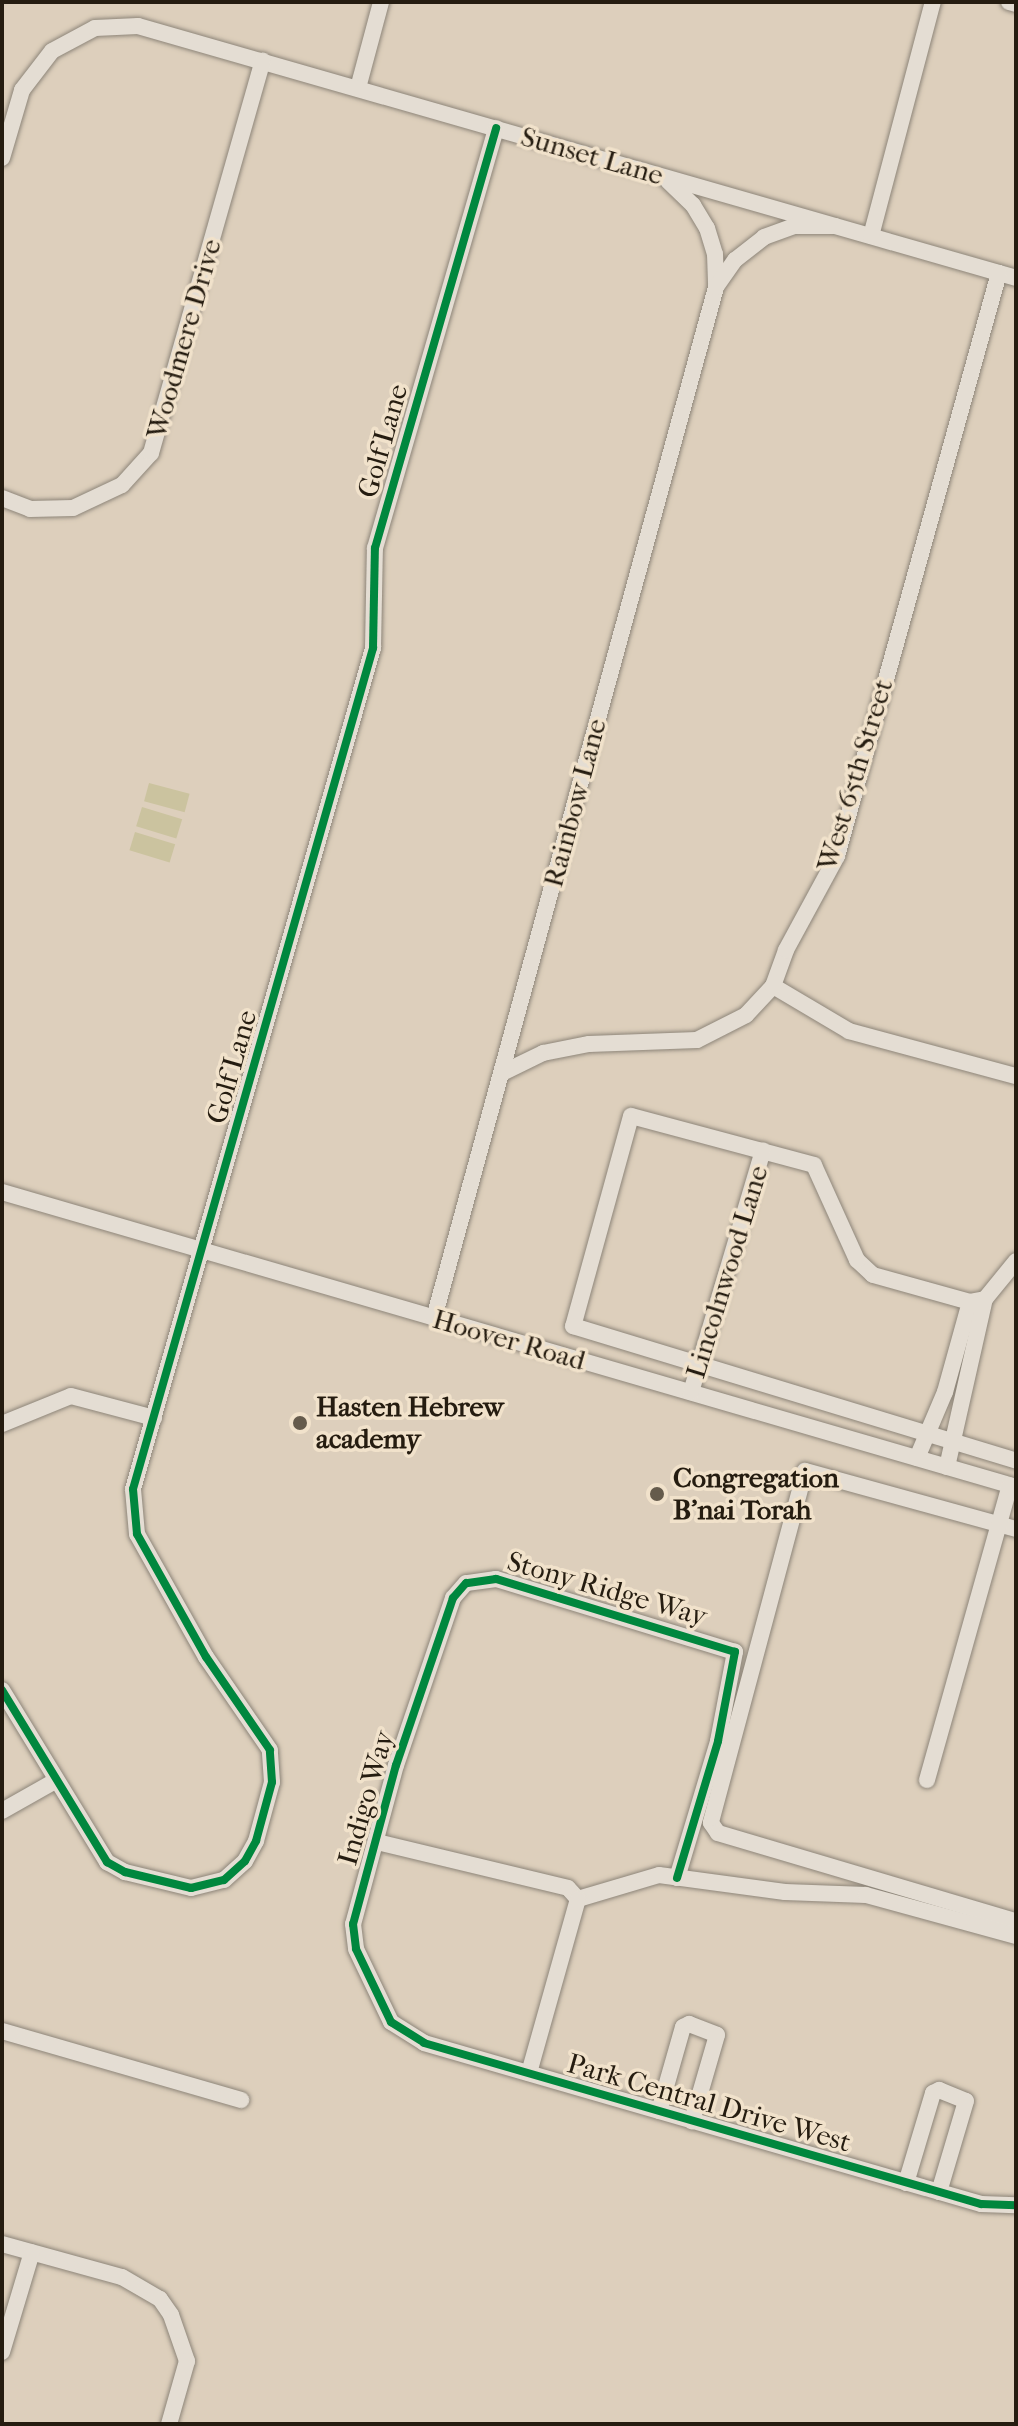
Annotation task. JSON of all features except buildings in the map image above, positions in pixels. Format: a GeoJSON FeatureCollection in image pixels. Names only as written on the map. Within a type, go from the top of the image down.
{"type":"FeatureCollection","features":[{"type":"Feature","properties":{"kind":"street"},"geometry":{"type":"LineString","coordinates":[[358,88],[381,2]]}},
{"type":"Feature","properties":{"kind":"street"},"geometry":{"type":"LineString","coordinates":[[871,236],[933,2]]}},
{"type":"Feature","properties":{"kind":"street"},"geometry":{"type":"LineString","coordinates":[[1009,2],[1016,4]]}},
{"type":"Feature","properties":{"kind":"street","name":"Sunset Lane"},"geometry":{"type":"LineString","coordinates":[[2,158],[18,101],[33,71],[70,38],[122,25],[263,61],[1008,275]]}},
{"type":"Feature","properties":{"kind":"street","name":"Woodmere Drive"},"geometry":{"type":"LineString","coordinates":[[2,498],[30,509],[73,508],[122,485],[151,453],[263,61]]}},
{"type":"Feature","properties":{"kind":"street","name":"Golf Lane"},"geometry":{"type":"LineString","coordinates":[[55,1781],[93,1846],[125,1872],[180,1888],[224,1880],[242,1866],[256,1841],[273,1777],[265,1740],[206,1657],[133,1524],[133,1489],[373,648],[375,548],[496,128]]}},
{"type":"Feature","properties":{"kind":"street","name":"Rainbow Lane"},"geometry":{"type":"LineString","coordinates":[[434,1318],[716,287],[715,254],[702,218],[660,176]]}},
{"type":"Feature","properties":{"kind":"street","name":"Rainbow Lane"},"geometry":{"type":"LineString","coordinates":[[716,287],[735,260],[764,237],[795,226],[835,226]]}},
{"type":"Feature","properties":{"kind":"street","name":"West 65th Street"},"geometry":{"type":"LineString","coordinates":[[502,1073],[543,1053],[589,1044],[697,1040],[746,1015],[773,986],[786,950],[837,856],[1008,275]]}},
{"type":"Feature","properties":{"kind":"street"},"geometry":{"type":"LineString","coordinates":[[773,986],[849,1031],[1016,1076]]}},
{"type":"Feature","properties":{"kind":"street","name":"Hoover Road"},"geometry":{"type":"LineString","coordinates":[[763,1151],[631,1116],[573,1326],[699,1367],[1016,1461]]}},
{"type":"Feature","properties":{"kind":"street"},"geometry":{"type":"LineString","coordinates":[[763,1151],[814,1165],[862,1269],[978,1300]]}},
{"type":"Feature","properties":{"kind":"street","name":"Lincolnwood Lane"},"geometry":{"type":"LineString","coordinates":[[691,1392],[763,1151]]}},
{"type":"Feature","properties":{"kind":"street","name":"Hoover Road"},"geometry":{"type":"LineString","coordinates":[[2,1192],[1013,1486]]}},
{"type":"Feature","properties":{"kind":"street"},"geometry":{"type":"LineString","coordinates":[[917,1458],[978,1300],[1016,1261]]}},
{"type":"Feature","properties":{"kind":"street"},"geometry":{"type":"LineString","coordinates":[[947,1467],[978,1300]]}},
{"type":"Feature","properties":{"kind":"street"},"geometry":{"type":"LineString","coordinates":[[2,1424],[71,1396],[154,1418]]}},
{"type":"Feature","properties":{"kind":"street"},"geometry":{"type":"LineString","coordinates":[[1016,1529],[805,1471],[712,1828],[1016,1921]]}},
{"type":"Feature","properties":{"kind":"street"},"geometry":{"type":"LineString","coordinates":[[927,1780],[999,1524],[1013,1486]]}},
{"type":"Feature","properties":{"kind":"street","name":"Stony Ridge Way"},"geometry":{"type":"LineString","coordinates":[[466,1583],[496,1579],[735,1652],[718,1741],[677,1878]]}},
{"type":"Feature","properties":{"kind":"street","name":"Indigo Way"},"geometry":{"type":"LineString","coordinates":[[395,2026],[382,2008],[352,1931],[396,1765],[453,1598],[466,1583]]}},
{"type":"Feature","properties":{"kind":"street"},"geometry":{"type":"LineString","coordinates":[[2,1690],[55,1781],[2,1811]]}},
{"type":"Feature","properties":{"kind":"street"},"geometry":{"type":"LineString","coordinates":[[377,1842],[568,1888],[578,1899]]}},
{"type":"Feature","properties":{"kind":"street"},"geometry":{"type":"LineString","coordinates":[[578,1899],[645,1877],[677,1878],[785,1892],[866,1895],[1016,1936]]}},
{"type":"Feature","properties":{"kind":"street"},"geometry":{"type":"LineString","coordinates":[[529,2073],[578,1899]]}},
{"type":"Feature","properties":{"kind":"street","name":"Park Central Drive West"},"geometry":{"type":"LineString","coordinates":[[659,2111],[683,2027],[689,2024],[717,2035],[692,2121]]}},
{"type":"Feature","properties":{"kind":"street","name":"Park Central Drive West"},"geometry":{"type":"LineString","coordinates":[[395,2026],[424,2043],[906,2183],[989,2206],[1016,2205]]}},
{"type":"Feature","properties":{"kind":"street"},"geometry":{"type":"LineString","coordinates":[[2,2031],[241,2100]]}},
{"type":"Feature","properties":{"kind":"street"},"geometry":{"type":"LineString","coordinates":[[906,2183],[935,2091],[964,2097],[939,2192]]}},
{"type":"Feature","properties":{"kind":"street"},"geometry":{"type":"LineString","coordinates":[[2,2244],[150,2290],[171,2315],[184,2343],[187,2361],[169,2424]]}},
{"type":"Feature","properties":{"kind":"street"},"geometry":{"type":"LineString","coordinates":[[2,2352],[32,2252]]}},
{"type":"Feature","properties":{"kind":"shaded area"},"geometry":{"type":"Polygon","coordinates":[[[149,783],[190,794],[185,812],[144,801],[149,783]]]}},
{"type":"Feature","properties":{"kind":"shaded area"},"geometry":{"type":"Polygon","coordinates":[[[142,807],[182,819],[176,838],[136,826],[142,807]]]}},
{"type":"Feature","properties":{"kind":"shaded area"},"geometry":{"type":"Polygon","coordinates":[[[135,832],[175,844],[170,862],[129,850],[135,832]]]}},
{"type":"Feature","properties":{"kind":"cycle path"},"geometry":{"type":"LineString","coordinates":[[2,1690],[107,1862],[125,1872],[191,1888],[224,1880],[245,1861],[256,1841],[272,1782],[270,1750],[206,1657],[137,1534],[133,1489],[373,648],[375,548],[496,128]]}},
{"type":"Feature","properties":{"kind":"cycle path"},"geometry":{"type":"LineString","coordinates":[[677,1878],[718,1741],[735,1652],[496,1579],[466,1583],[453,1598],[396,1765],[353,1924],[356,1949],[391,2022],[424,2043],[981,2204],[1016,2205]]}},
{"type":"Feature","properties":{"kind":"place","name":"Hasten Hebrew academy"},"geometry":{"type":"Point","coordinates":[300,1423]}},
{"type":"Feature","properties":{"kind":"place","name":"Congregation B'nai Torah"},"geometry":{"type":"Point","coordinates":[657,1494]}}]}
